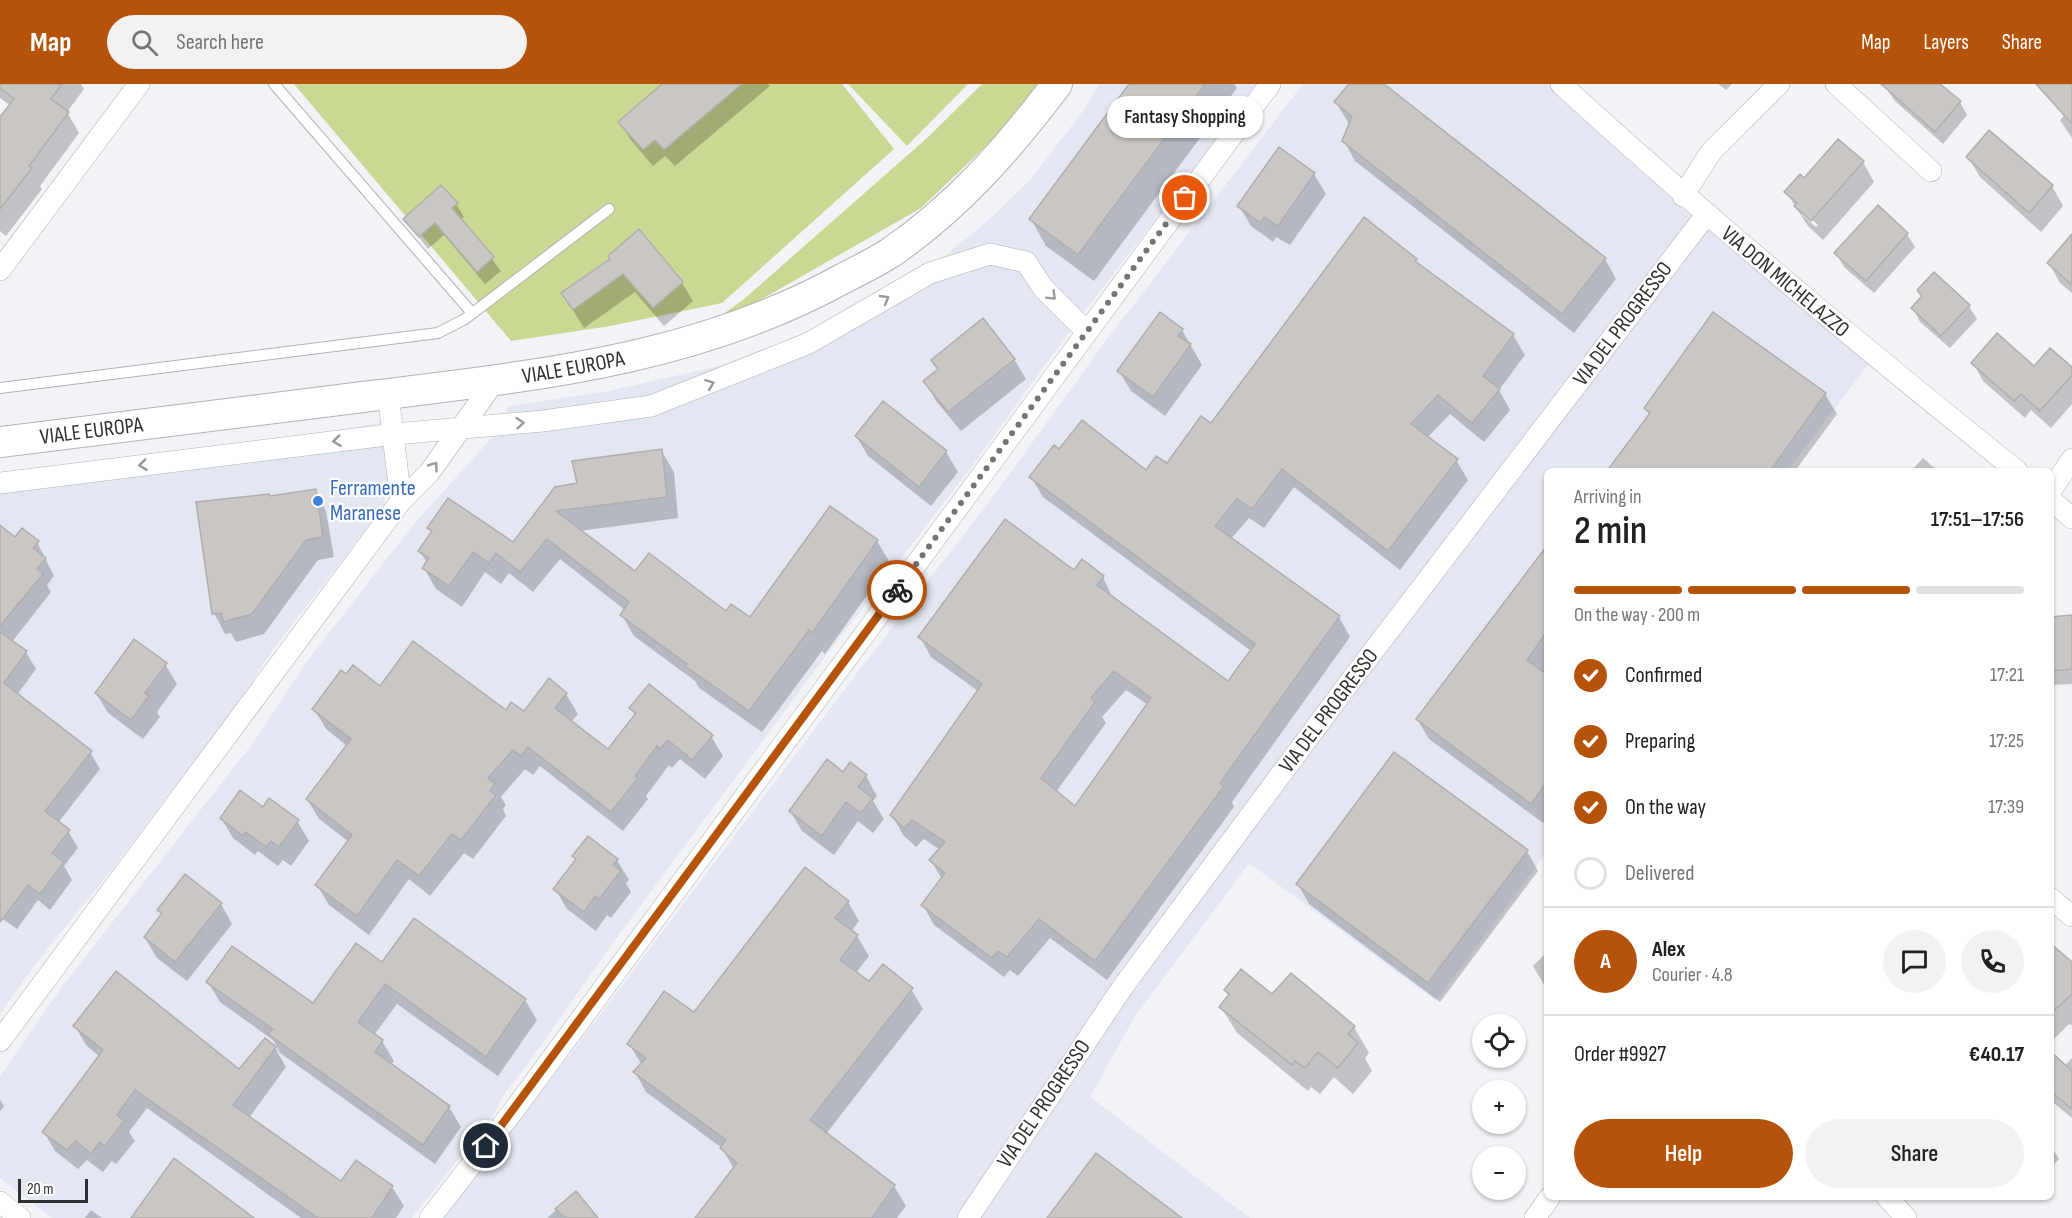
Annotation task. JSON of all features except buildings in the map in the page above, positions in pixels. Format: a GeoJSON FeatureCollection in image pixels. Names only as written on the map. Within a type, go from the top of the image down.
{"type":"FeatureCollection","features":[{"type":"Feature","properties":{"kind":"main road","name":"VIALE EUROPA"},"geometry":{"type":"LineString","coordinates":[[0,442],[388,394],[611,363],[738,328],[806,299],[890,253],[964,193],[1018,137],[1057,84]]}},
{"type":"Feature","properties":{"kind":"street"},"geometry":{"type":"LineString","coordinates":[[0,270],[139,84]]}},
{"type":"Feature","properties":{"kind":"street"},"geometry":{"type":"LineString","coordinates":[[430,1218],[514,1110],[1270,84]]}},
{"type":"Feature","properties":{"kind":"street","name":"VIA DON MICHELAZZO"},"geometry":{"type":"LineString","coordinates":[[1562,84],[1683,196],[1863,348],[2013,468]]}},
{"type":"Feature","properties":{"kind":"street"},"geometry":{"type":"LineString","coordinates":[[1683,196],[1711,152],[1779,84]]}},
{"type":"Feature","properties":{"kind":"street"},"geometry":{"type":"LineString","coordinates":[[1836,84],[1931,171]]}},
{"type":"Feature","properties":{"kind":"street","name":"VIA DEL PROGRESSO"},"geometry":{"type":"LineString","coordinates":[[968,1218],[1122,988],[1352,679],[1706,215]]}},
{"type":"Feature","properties":{"kind":"street"},"geometry":{"type":"LineString","coordinates":[[0,483],[395,434],[543,421],[651,406],[808,343],[930,273],[990,254],[1026,262],[1043,288],[1087,332]]}},
{"type":"Feature","properties":{"kind":"street"},"geometry":{"type":"LineString","coordinates":[[0,1041],[401,501],[429,473],[496,379]]}},
{"type":"Feature","properties":{"kind":"street"},"geometry":{"type":"LineString","coordinates":[[388,394],[395,434],[401,501]]}},
{"type":"Feature","properties":{"kind":"street"},"geometry":{"type":"LineString","coordinates":[[2054,486],[2072,459]]}},
{"type":"Feature","properties":{"kind":"street"},"geometry":{"type":"LineString","coordinates":[[2054,502],[2072,518]]}},
{"type":"Feature","properties":{"kind":"street"},"geometry":{"type":"LineString","coordinates":[[2054,901],[2072,916]]}},
{"type":"Feature","properties":{"kind":"street"},"geometry":{"type":"LineString","coordinates":[[1535,1218],[1548,1200]]}},
{"type":"Feature","properties":{"kind":"street"},"geometry":{"type":"LineString","coordinates":[[1890,1200],[1906,1218]]}},
{"type":"Feature","properties":{"kind":"street"},"geometry":{"type":"LineString","coordinates":[[0,1202],[20,1218]]}},
{"type":"Feature","properties":{"kind":"lane"},"geometry":{"type":"LineString","coordinates":[[274,84],[472,314]]}},
{"type":"Feature","properties":{"kind":"lane"},"geometry":{"type":"LineString","coordinates":[[0,388],[438,333],[472,314],[609,209]]}},
{"type":"Feature","properties":{"kind":"shaded area"},"geometry":{"type":"Polygon","coordinates":[[[1099,84],[1260,84],[1077,321],[967,473],[830,650],[607,951],[503,1096],[494,1114],[412,1218],[52,1218],[0,1178],[0,1076],[64,984],[253,743],[305,664],[414,524],[497,432],[509,406],[609,391],[731,363],[819,327],[884,293],[942,258],[990,219],[1032,178],[1086,107],[1099,84]]]}},
{"type":"Feature","properties":{"kind":"shaded area"},"geometry":{"type":"Polygon","coordinates":[[[1303,84],[1554,84],[1872,360],[1789,468],[1544,468],[1544,856],[1436,1001],[1249,863],[1134,1018],[1090,1097],[1250,1218],[441,1218],[575,1048],[854,677],[995,494],[1105,342],[1303,84]]]}},
{"type":"Feature","properties":{"kind":"shaded area"},"geometry":{"type":"Polygon","coordinates":[[[387,422],[390,454],[384,506],[277,644],[224,722],[110,872],[36,963],[0,1014],[0,488],[387,422]]]}},
{"type":"Feature","properties":{"kind":"green space"},"geometry":{"type":"Polygon","coordinates":[[[294,84],[842,84],[894,149],[722,303],[610,326],[511,341],[294,84]]]}},
{"type":"Feature","properties":{"kind":"green space"},"geometry":{"type":"Polygon","coordinates":[[[848,84],[968,84],[907,146],[848,84]]]}},
{"type":"Feature","properties":{"kind":"green space"},"geometry":{"type":"Polygon","coordinates":[[[982,84],[1042,84],[1026,108],[921,208],[750,306],[718,318],[744,299],[926,139],[982,84]]]}},
{"type":"Feature","properties":{"kind":"way so far"},"geometry":{"type":"LineString","coordinates":[[897,590],[1185,198]]}},
{"type":"Feature","properties":{"kind":"place","name":"Fantasy Shopping"},"geometry":{"type":"Point","coordinates":[1185,198]}},
{"type":"Feature","properties":{"kind":"place","name":"Ferramente Maranese"},"geometry":{"type":"Point","coordinates":[318,501]}},
{"type":"Feature","properties":{"kind":"route"},"geometry":{"type":"LineString","coordinates":[[486,1146],[897,590]]}}]}
